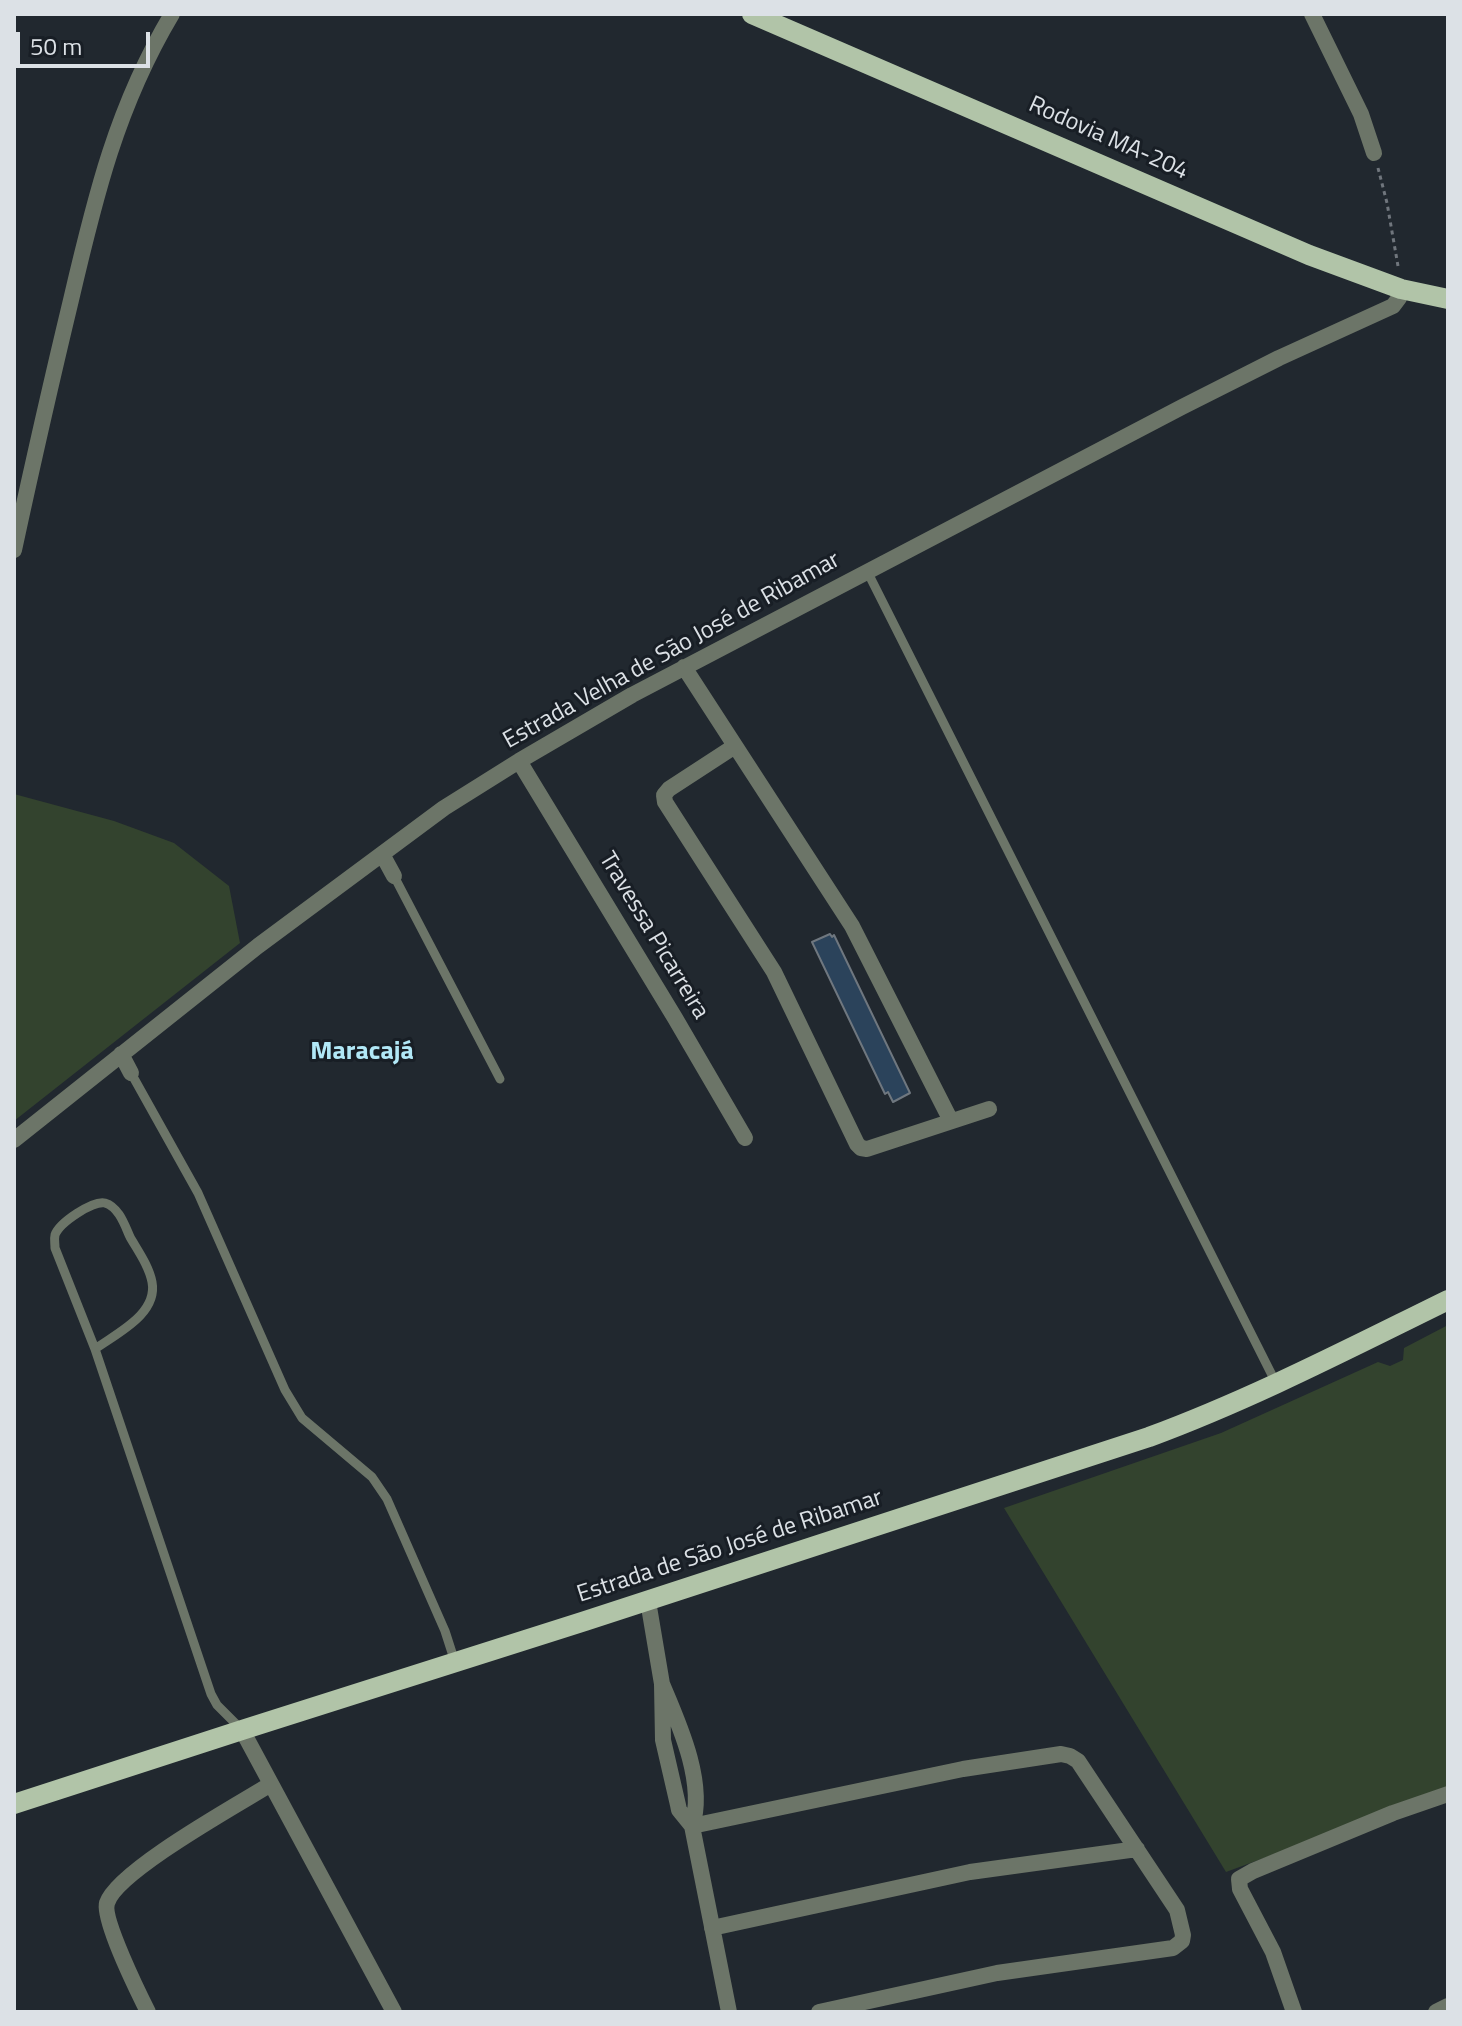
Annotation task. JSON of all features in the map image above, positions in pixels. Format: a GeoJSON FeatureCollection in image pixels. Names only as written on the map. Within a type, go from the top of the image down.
{"type":"FeatureCollection","features":[{"type":"Feature","properties":{"kind":"main road","name":"Rodovia MA-204"},"geometry":{"type":"LineString","coordinates":[[752,14],[1309,255],[1401,289],[1448,299]]}},
{"type":"Feature","properties":{"kind":"main road","name":"Estrada de São José de Ribamar"},"geometry":{"type":"LineString","coordinates":[[14,1804],[1149,1437],[1276,1383],[1448,1300]]}},
{"type":"Feature","properties":{"kind":"street"},"geometry":{"type":"LineString","coordinates":[[14,550],[93,208],[117,127],[150,50],[172,14]]}},
{"type":"Feature","properties":{"kind":"street"},"geometry":{"type":"LineString","coordinates":[[1312,14],[1361,114],[1374,153]]}},
{"type":"Feature","properties":{"kind":"street","name":"Estrada Velha de São José de Ribamar"},"geometry":{"type":"LineString","coordinates":[[14,1140],[258,946],[444,808],[519,761],[632,695],[867,571],[1265,365],[1393,306],[1401,289]]}},
{"type":"Feature","properties":{"kind":"street"},"geometry":{"type":"LineString","coordinates":[[684,667],[852,926],[951,1121]]}},
{"type":"Feature","properties":{"kind":"street"},"geometry":{"type":"LineString","coordinates":[[735,746],[669,789],[664,795],[665,802],[774,972],[857,1144],[867,1149],[989,1109]]}},
{"type":"Feature","properties":{"kind":"street","name":"Travessa Picarreira"},"geometry":{"type":"LineString","coordinates":[[519,761],[745,1138]]}},
{"type":"Feature","properties":{"kind":"street"},"geometry":{"type":"LineString","coordinates":[[382,854],[394,876]]}},
{"type":"Feature","properties":{"kind":"street"},"geometry":{"type":"LineString","coordinates":[[121,1054],[131,1073]]}},
{"type":"Feature","properties":{"kind":"street"},"geometry":{"type":"LineString","coordinates":[[648,1601],[662,1684],[663,1740],[678,1805],[692,1826],[729,2012]]}},
{"type":"Feature","properties":{"kind":"street"},"geometry":{"type":"LineString","coordinates":[[242,1730],[394,2012]]}},
{"type":"Feature","properties":{"kind":"street"},"geometry":{"type":"LineString","coordinates":[[692,1826],[963,1769],[1061,1754],[1078,1761],[1177,1910],[1183,1935],[1178,1945],[997,1973],[819,2012]]}},
{"type":"Feature","properties":{"kind":"street"},"geometry":{"type":"LineString","coordinates":[[148,2012],[109,1923],[106,1905],[114,1891],[167,1847],[271,1784]]}},
{"type":"Feature","properties":{"kind":"street"},"geometry":{"type":"LineString","coordinates":[[1294,2012],[1273,1952],[1240,1889],[1239,1879],[1393,1813],[1448,1794]]}},
{"type":"Feature","properties":{"kind":"street"},"geometry":{"type":"LineString","coordinates":[[712,1928],[970,1872],[1137,1849]]}},
{"type":"Feature","properties":{"kind":"street"},"geometry":{"type":"LineString","coordinates":[[1436,2012],[1448,2006]]}},
{"type":"Feature","properties":{"kind":"lane"},"geometry":{"type":"LineString","coordinates":[[867,571],[1276,1383]]}},
{"type":"Feature","properties":{"kind":"lane"},"geometry":{"type":"LineString","coordinates":[[394,876],[500,1079]]}},
{"type":"Feature","properties":{"kind":"lane"},"geometry":{"type":"LineString","coordinates":[[131,1073],[198,1193],[285,1390],[302,1418],[372,1477],[387,1499],[456,1663]]}},
{"type":"Feature","properties":{"kind":"lane"},"geometry":{"type":"LineString","coordinates":[[95,1349],[144,1312],[153,1291],[149,1272],[118,1213],[106,1203],[98,1203],[71,1217],[54,1237],[55,1248],[95,1349],[211,1694],[217,1705],[242,1730]]}},
{"type":"Feature","properties":{"kind":"path"},"geometry":{"type":"LineString","coordinates":[[1374,153],[1397,255]]}},
{"type":"Feature","properties":{"kind":"green space"},"geometry":{"type":"Polygon","coordinates":[[[14,794],[114,821],[174,843],[229,886],[240,943],[14,1121],[14,794]]]}},
{"type":"Feature","properties":{"kind":"green space"},"geometry":{"type":"Polygon","coordinates":[[[1448,1325],[1448,1790],[1226,1872],[1004,1508],[1221,1433],[1378,1362],[1390,1366],[1403,1360],[1404,1348],[1448,1325]]]}},
{"type":"Feature","properties":{"kind":"building"},"geometry":{"type":"Polygon","coordinates":[[[830,934],[832,937],[834,935],[910,1093],[893,1102],[888,1092],[885,1094],[812,942],[830,934]]]}},
{"type":"Feature","properties":{"kind":"district","name":"Maracajá"},"geometry":{"type":"Point","coordinates":[362,1053]}}]}
